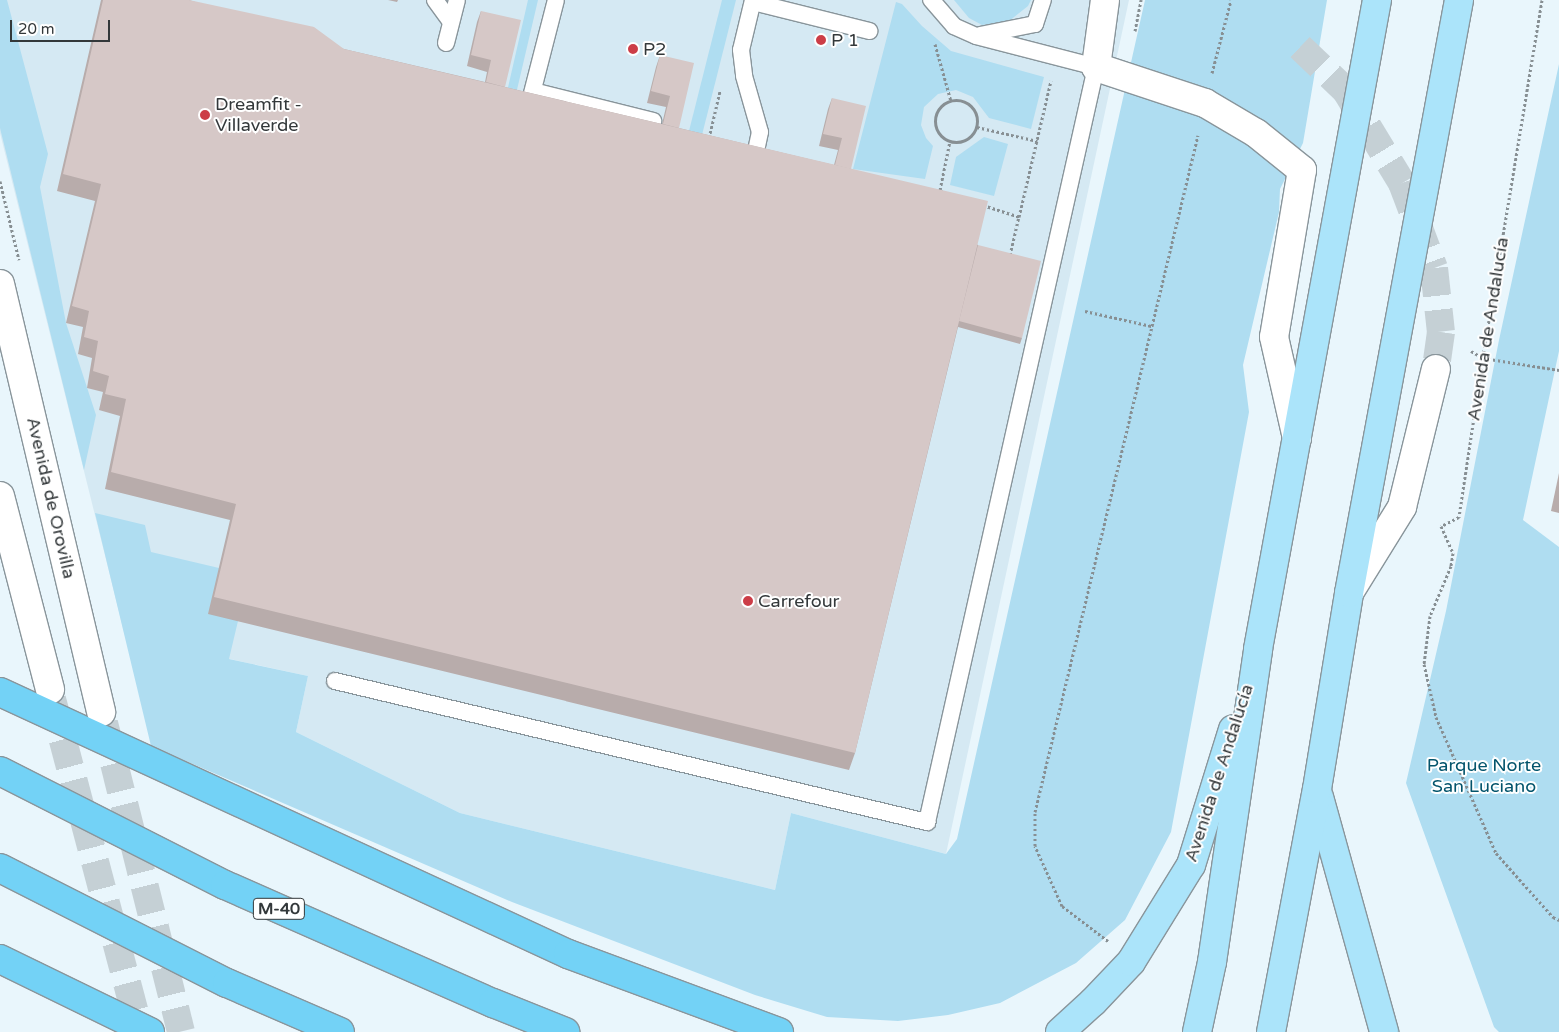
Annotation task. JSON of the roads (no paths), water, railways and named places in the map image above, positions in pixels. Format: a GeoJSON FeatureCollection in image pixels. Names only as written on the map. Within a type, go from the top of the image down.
{"type":"FeatureCollection","features":[{"type":"Feature","properties":{"kind":"highway"},"geometry":{"type":"LineString","coordinates":[[0,692],[568,954],[779,1032]]}},
{"type":"Feature","properties":{"kind":"highway","name":"M-40"},"geometry":{"type":"LineString","coordinates":[[0,771],[225,885],[493,1004],[566,1032]]}},
{"type":"Feature","properties":{"kind":"highway"},"geometry":{"type":"LineString","coordinates":[[0,868],[227,983],[340,1032]]}},
{"type":"Feature","properties":{"kind":"highway"},"geometry":{"type":"LineString","coordinates":[[0,959],[150,1032]]}},
{"type":"Feature","properties":{"kind":"main road","name":"Avenida de Andalucía"},"geometry":{"type":"LineString","coordinates":[[1197,1032],[1212,962],[1258,648],[1377,0]]}},
{"type":"Feature","properties":{"kind":"main road"},"geometry":{"type":"LineString","coordinates":[[1271,1032],[1317,790],[1349,593],[1459,0]]}},
{"type":"Feature","properties":{"kind":"main road","name":"Avenida de Andalucía"},"geometry":{"type":"LineString","coordinates":[[1060,1032],[1131,962],[1191,865],[1258,648]]}},
{"type":"Feature","properties":{"kind":"main road"},"geometry":{"type":"LineString","coordinates":[[1317,790],[1384,1032]]}},
{"type":"Feature","properties":{"kind":"street"},"geometry":{"type":"LineString","coordinates":[[1096,67],[1105,0]]}},
{"type":"Feature","properties":{"kind":"street","name":"Avenida de Andalucía"},"geometry":{"type":"LineString","coordinates":[[1096,67],[1205,103],[1256,133],[1302,170],[1274,337],[1297,438]]}},
{"type":"Feature","properties":{"kind":"street","name":"Avenida de Orovilla"},"geometry":{"type":"LineString","coordinates":[[0,284],[101,712]]}},
{"type":"Feature","properties":{"kind":"street"},"geometry":{"type":"LineString","coordinates":[[1349,593],[1402,507],[1436,369]]}},
{"type":"Feature","properties":{"kind":"street"},"geometry":{"type":"LineString","coordinates":[[0,496],[50,690]]}},
{"type":"Feature","properties":{"kind":"lane"},"geometry":{"type":"LineString","coordinates":[[435,0],[451,22]]}},
{"type":"Feature","properties":{"kind":"lane"},"geometry":{"type":"LineString","coordinates":[[556,0],[531,97],[653,121]]}},
{"type":"Feature","properties":{"kind":"lane"},"geometry":{"type":"LineString","coordinates":[[335,681],[927,822],[1096,67],[976,36],[954,26],[931,0]]}},
{"type":"Feature","properties":{"kind":"lane"},"geometry":{"type":"LineString","coordinates":[[976,36],[1035,24],[1043,0]]}},
{"type":"Feature","properties":{"kind":"lane"},"geometry":{"type":"LineString","coordinates":[[446,43],[455,1]]}},
{"type":"Feature","properties":{"kind":"lane"},"geometry":{"type":"LineString","coordinates":[[754,161],[760,132],[744,76],[741,50],[753,1],[869,31]]}},
{"type":"Feature","properties":{"kind":"tunnel"},"geometry":{"type":"LineString","coordinates":[[1300,47],[1346,91],[1402,183],[1434,268],[1441,332],[1436,369]]}},
{"type":"Feature","properties":{"kind":"tunnel"},"geometry":{"type":"LineString","coordinates":[[52,699],[140,1032]]}},
{"type":"Feature","properties":{"kind":"tunnel"},"geometry":{"type":"LineString","coordinates":[[104,723],[181,1032]]}},
{"type":"Feature","properties":{"kind":"place","name":"P 1"},"geometry":{"type":"Point","coordinates":[821,40]}},
{"type":"Feature","properties":{"kind":"place","name":"P2"},"geometry":{"type":"Point","coordinates":[633,49]}},
{"type":"Feature","properties":{"kind":"place","name":"Dreamfit - Villaverde"},"geometry":{"type":"Point","coordinates":[205,115]}},
{"type":"Feature","properties":{"kind":"place","name":"Carrefour"},"geometry":{"type":"Point","coordinates":[748,601]}},
{"type":"Feature","properties":{"kind":"park label","name":"Parque Norte San Luciano"},"geometry":{"type":"Point","coordinates":[1484,776]}}]}
